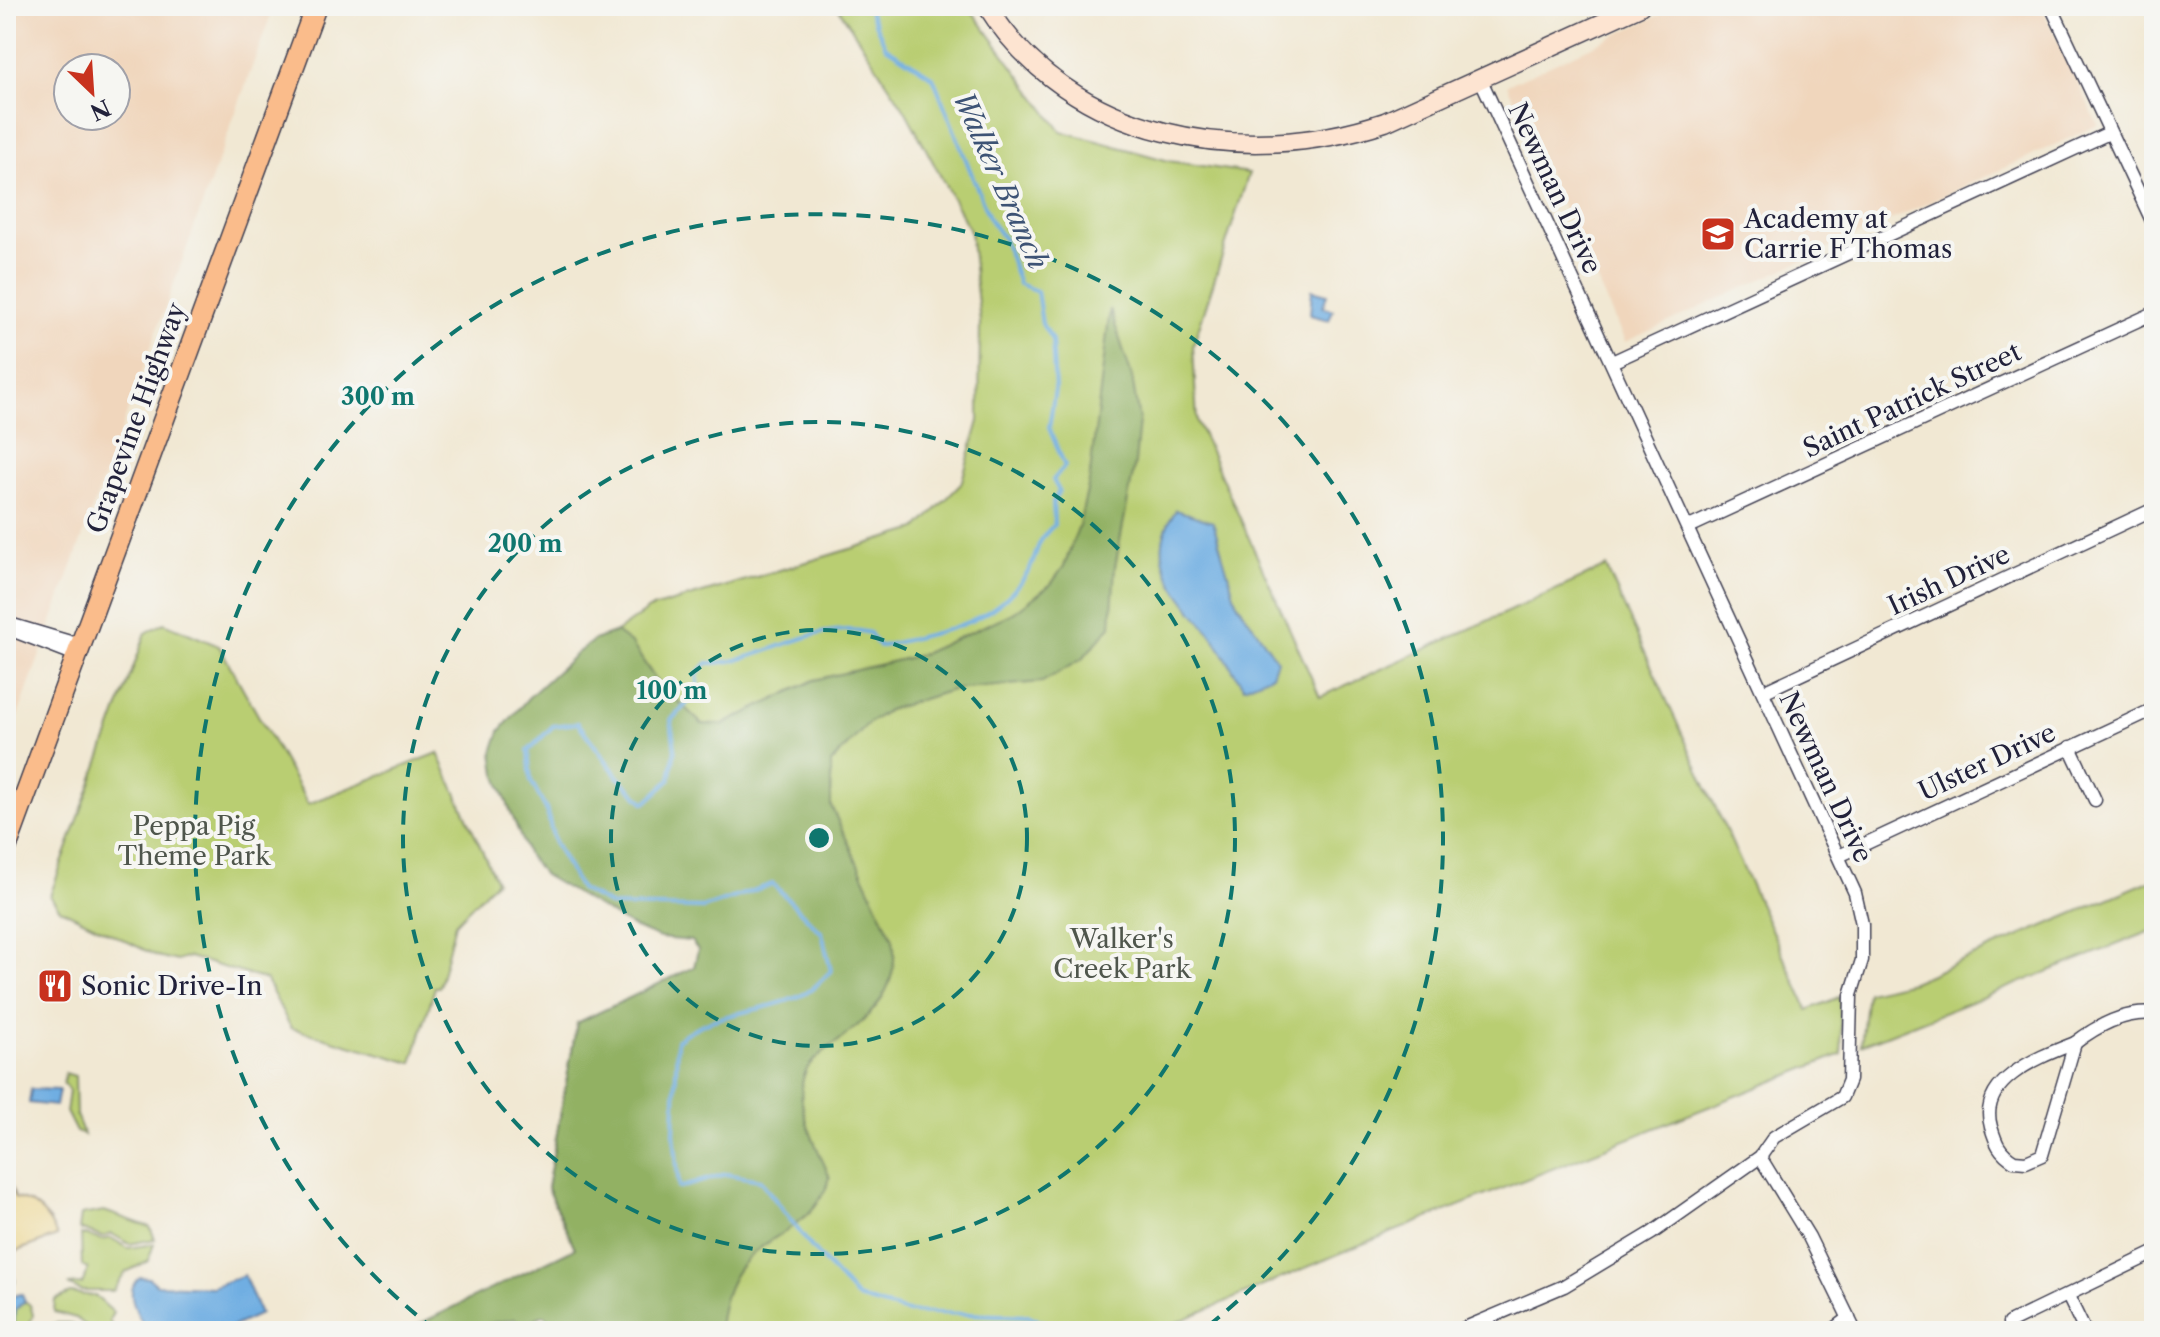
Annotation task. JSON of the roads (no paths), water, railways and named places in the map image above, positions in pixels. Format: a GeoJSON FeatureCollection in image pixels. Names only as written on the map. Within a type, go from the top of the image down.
{"type":"FeatureCollection","features":[{"type":"Feature","properties":{"kind":"main road","name":"Grapevine Highway"},"geometry":{"type":"LineString","coordinates":[[6,848],[316,6]]}},
{"type":"Feature","properties":{"kind":"street"},"geometry":{"type":"LineString","coordinates":[[987,6],[1015,44],[1062,86],[1118,119],[1196,140],[1269,143],[1346,135],[1385,122],[1640,6]]}},
{"type":"Feature","properties":{"kind":"street"},"geometry":{"type":"LineString","coordinates":[[2051,6],[2154,225]]}},
{"type":"Feature","properties":{"kind":"street","name":"Newman Drive"},"geometry":{"type":"LineString","coordinates":[[1461,1331],[1564,1286],[1652,1233],[1760,1157],[1774,1137],[1842,1097],[1849,1080],[1851,995],[1862,960],[1862,924],[1855,893],[1839,856],[1480,78]]}},
{"type":"Feature","properties":{"kind":"street"},"geometry":{"type":"LineString","coordinates":[[1612,362],[2109,133]]}},
{"type":"Feature","properties":{"kind":"street","name":"Saint Patrick Street"},"geometry":{"type":"LineString","coordinates":[[1689,527],[2154,313]]}},
{"type":"Feature","properties":{"kind":"street","name":"Irish Drive"},"geometry":{"type":"LineString","coordinates":[[1763,692],[2154,509]]}},
{"type":"Feature","properties":{"kind":"street"},"geometry":{"type":"LineString","coordinates":[[6,625],[78,650]]}},
{"type":"Feature","properties":{"kind":"street","name":"Ulster Drive"},"geometry":{"type":"LineString","coordinates":[[1839,856],[2154,709]]}},
{"type":"Feature","properties":{"kind":"street"},"geometry":{"type":"LineString","coordinates":[[2070,747],[2095,800]]}},
{"type":"Feature","properties":{"kind":"street"},"geometry":{"type":"LineString","coordinates":[[2075,1043],[2042,1155],[2026,1162],[2014,1161],[1996,1144],[1989,1120],[1999,1088],[2022,1066],[2075,1043],[2106,1023],[2143,1013],[2154,1014]]}},
{"type":"Feature","properties":{"kind":"street"},"geometry":{"type":"LineString","coordinates":[[1760,1157],[1809,1237],[1855,1331]]}},
{"type":"Feature","properties":{"kind":"street"},"geometry":{"type":"LineString","coordinates":[[2009,1323],[2154,1253]]}},
{"type":"Feature","properties":{"kind":"street"},"geometry":{"type":"LineString","coordinates":[[2068,1296],[2085,1331]]}},
{"type":"Feature","properties":{"kind":"street"},"geometry":{"type":"LineString","coordinates":[[1832,1331],[1849,1318]]}},
{"type":"Feature","properties":{"kind":"water"},"geometry":{"type":"Polygon","coordinates":[[[1312,290],[1327,294],[1323,307],[1333,310],[1329,320],[1310,315],[1312,290]]]}},
{"type":"Feature","properties":{"kind":"water"},"geometry":{"type":"Polygon","coordinates":[[[1176,510],[1213,522],[1236,601],[1277,660],[1272,675],[1244,687],[1215,640],[1171,580],[1164,564],[1162,547],[1166,529],[1176,510]]]}},
{"type":"Feature","properties":{"kind":"water"},"geometry":{"type":"Polygon","coordinates":[[[31,1089],[59,1090],[56,1106],[29,1103],[31,1089]]]}},
{"type":"Feature","properties":{"kind":"water"},"geometry":{"type":"Polygon","coordinates":[[[13,1275],[12,1296],[22,1294],[25,1301],[15,1310],[13,1331],[6,1331],[6,1278],[13,1275]]]}},
{"type":"Feature","properties":{"kind":"water"},"geometry":{"type":"Polygon","coordinates":[[[244,1275],[260,1314],[223,1331],[147,1331],[133,1303],[132,1289],[140,1277],[149,1278],[157,1285],[212,1287],[244,1275]]]}},
{"type":"Feature","properties":{"kind":"waterway","name":"Walker Branch"},"geometry":{"type":"LineString","coordinates":[[867,6],[886,47],[933,77],[990,220],[1004,239],[1019,284],[1037,291],[1042,324],[1052,340],[1055,389],[1049,428],[1065,466],[1053,480],[1059,491],[1053,502],[1054,525],[1042,538],[1028,572],[1014,591],[998,605],[962,624],[879,647],[870,633],[849,630],[829,632],[748,657],[707,663],[697,674],[699,691],[671,720],[675,749],[670,780],[645,803],[619,778],[578,723],[553,726],[528,751],[531,781],[546,809],[555,844],[580,889],[612,906],[703,908],[773,884],[822,933],[831,971],[810,991],[786,1001],[706,1023],[677,1040],[674,1133],[679,1188],[726,1174],[760,1180],[812,1248],[857,1298],[907,1312],[1029,1316],[1062,1331]]}},
{"type":"Feature","properties":{"kind":"place","name":"Academy at Carrie F Thomas"},"geometry":{"type":"Point","coordinates":[1718,234]}},
{"type":"Feature","properties":{"kind":"place","name":"Sonic Drive-In"},"geometry":{"type":"Point","coordinates":[55,986]}},
{"type":"Feature","properties":{"kind":"park label","name":"Peppa Pig Theme Park"},"geometry":{"type":"Point","coordinates":[194,841]}},
{"type":"Feature","properties":{"kind":"park label","name":"Walker's Creek Park"},"geometry":{"type":"Point","coordinates":[1122,954]}}]}
